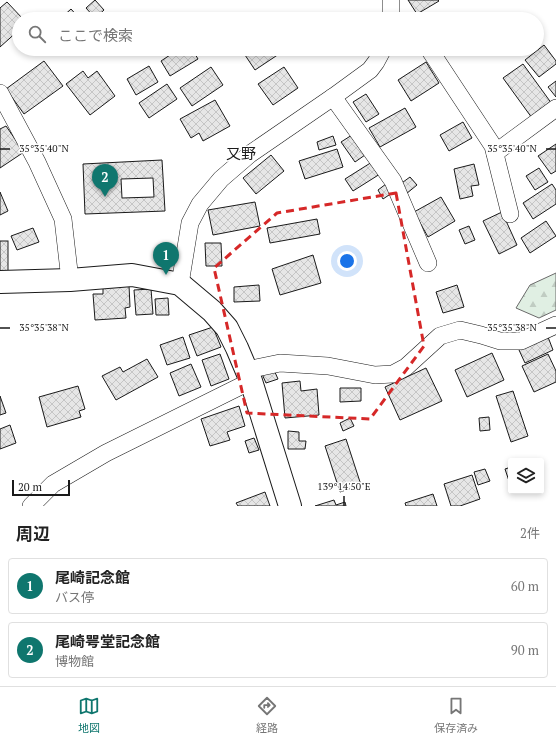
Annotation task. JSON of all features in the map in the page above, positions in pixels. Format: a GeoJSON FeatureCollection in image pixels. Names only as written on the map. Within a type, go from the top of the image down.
{"type":"FeatureCollection","features":[{"type":"Feature","properties":{"kind":"street"},"geometry":{"type":"LineString","coordinates":[[391,0],[391,12]]}},
{"type":"Feature","properties":{"kind":"street"},"geometry":{"type":"LineString","coordinates":[[180,284],[190,223],[200,204],[221,179],[250,154],[370,70],[379,56]]}},
{"type":"Feature","properties":{"kind":"street"},"geometry":{"type":"LineString","coordinates":[[435,56],[493,146],[510,214]]}},
{"type":"Feature","properties":{"kind":"street"},"geometry":{"type":"LineString","coordinates":[[0,93],[37,162],[63,218],[70,280]]}},
{"type":"Feature","properties":{"kind":"street"},"geometry":{"type":"LineString","coordinates":[[333,97],[394,180],[428,263]]}},
{"type":"Feature","properties":{"kind":"street"},"geometry":{"type":"LineString","coordinates":[[495,153],[556,108]]}},
{"type":"Feature","properties":{"kind":"street"},"geometry":{"type":"LineString","coordinates":[[0,282],[70,280],[132,274],[180,284],[212,311],[227,328],[249,376],[290,506]]}},
{"type":"Feature","properties":{"kind":"street"},"geometry":{"type":"LineString","coordinates":[[31,506],[53,484],[106,453],[249,376],[280,363],[328,366],[375,375],[393,374],[406,367],[440,336],[446,334],[460,330],[500,341],[521,341],[556,325]]}},
{"type":"Feature","properties":{"kind":"highlighted area"},"geometry":{"type":"Polygon","coordinates":[[[396,193],[424,346],[370,419],[247,413],[214,268],[277,213],[396,193]]]}},
{"type":"Feature","properties":{"kind":"green space"},"geometry":{"type":"Polygon","coordinates":[[[556,273],[556,310],[539,318],[516,308],[530,285],[556,273]]]}},
{"type":"Feature","properties":{"kind":"building"},"geometry":{"type":"Polygon","coordinates":[[[95,0],[104,10],[102,12],[90,12],[86,8],[95,0]]]}},
{"type":"Feature","properties":{"kind":"building"},"geometry":{"type":"Polygon","coordinates":[[[408,0],[439,1],[420,12],[416,12],[408,0]]]}},
{"type":"Feature","properties":{"kind":"building"},"geometry":{"type":"Polygon","coordinates":[[[7,2],[16,12],[12,12],[12,36],[0,47],[0,8],[7,2]]]}},
{"type":"Feature","properties":{"kind":"building"},"geometry":{"type":"Polygon","coordinates":[[[544,45],[556,61],[556,64],[539,77],[525,60],[530,56],[544,56],[544,45]]]}},
{"type":"Feature","properties":{"kind":"building"},"geometry":{"type":"Polygon","coordinates":[[[168,56],[196,56],[198,59],[170,76],[161,61],[168,56]]]}},
{"type":"Feature","properties":{"kind":"building"},"geometry":{"type":"Polygon","coordinates":[[[246,56],[276,56],[255,70],[246,56]]]}},
{"type":"Feature","properties":{"kind":"building"},"geometry":{"type":"Polygon","coordinates":[[[44,61],[63,86],[24,114],[6,89],[44,61]]]}},
{"type":"Feature","properties":{"kind":"building"},"geometry":{"type":"Polygon","coordinates":[[[426,62],[439,83],[411,101],[398,80],[426,62]]]}},
{"type":"Feature","properties":{"kind":"building"},"geometry":{"type":"Polygon","coordinates":[[[523,64],[552,104],[532,118],[503,78],[523,64]]]}},
{"type":"Feature","properties":{"kind":"building"},"geometry":{"type":"Polygon","coordinates":[[[149,66],[158,82],[136,95],[127,79],[149,66]]]}},
{"type":"Feature","properties":{"kind":"building"},"geometry":{"type":"Polygon","coordinates":[[[211,67],[223,85],[192,106],[180,88],[211,67]]]}},
{"type":"Feature","properties":{"kind":"building"},"geometry":{"type":"Polygon","coordinates":[[[284,67],[298,88],[273,105],[258,84],[284,67]]]}},
{"type":"Feature","properties":{"kind":"building"},"geometry":{"type":"Polygon","coordinates":[[[83,71],[88,78],[97,71],[115,96],[90,115],[66,84],[83,71]]]}},
{"type":"Feature","properties":{"kind":"building"},"geometry":{"type":"Polygon","coordinates":[[[556,81],[556,97],[548,87],[556,81]]]}},
{"type":"Feature","properties":{"kind":"building"},"geometry":{"type":"Polygon","coordinates":[[[167,84],[177,99],[149,118],[139,103],[167,84]]]}},
{"type":"Feature","properties":{"kind":"building"},"geometry":{"type":"Polygon","coordinates":[[[366,94],[379,114],[366,122],[353,102],[366,94]]]}},
{"type":"Feature","properties":{"kind":"building"},"geometry":{"type":"Polygon","coordinates":[[[215,100],[230,126],[203,141],[199,133],[191,138],[180,119],[215,100]]]}},
{"type":"Feature","properties":{"kind":"building"},"geometry":{"type":"Polygon","coordinates":[[[405,108],[416,127],[380,147],[369,128],[405,108]]]}},
{"type":"Feature","properties":{"kind":"building"},"geometry":{"type":"Polygon","coordinates":[[[463,122],[472,138],[449,151],[440,135],[463,122]]]}},
{"type":"Feature","properties":{"kind":"building"},"geometry":{"type":"Polygon","coordinates":[[[6,126],[24,152],[0,168],[0,129],[6,126]]]}},
{"type":"Feature","properties":{"kind":"building"},"geometry":{"type":"Polygon","coordinates":[[[352,135],[365,155],[355,162],[341,142],[352,135]]]}},
{"type":"Feature","properties":{"kind":"building"},"geometry":{"type":"Polygon","coordinates":[[[333,136],[336,145],[319,150],[317,142],[333,136]]]}},
{"type":"Feature","properties":{"kind":"building"},"geometry":{"type":"Polygon","coordinates":[[[556,144],[556,171],[551,174],[538,156],[556,144]]]}},
{"type":"Feature","properties":{"kind":"building"},"geometry":{"type":"Polygon","coordinates":[[[337,149],[343,167],[305,179],[299,161],[337,149]]]}},
{"type":"Feature","properties":{"kind":"building"},"geometry":{"type":"Polygon","coordinates":[[[271,155],[284,171],[256,194],[243,178],[271,155]]]}},
{"type":"Feature","properties":{"kind":"building"},"geometry":{"type":"Polygon","coordinates":[[[162,160],[165,211],[85,214],[83,164],[162,160]],[[153,178],[121,179],[122,198],[154,197],[153,178]]]}},
{"type":"Feature","properties":{"kind":"building"},"geometry":{"type":"Polygon","coordinates":[[[372,162],[380,174],[353,191],[345,179],[372,162]]]}},
{"type":"Feature","properties":{"kind":"building"},"geometry":{"type":"Polygon","coordinates":[[[474,164],[479,185],[471,186],[473,196],[460,199],[454,169],[474,164]]]}},
{"type":"Feature","properties":{"kind":"building"},"geometry":{"type":"Polygon","coordinates":[[[539,168],[548,182],[535,190],[526,176],[539,168]]]}},
{"type":"Feature","properties":{"kind":"building"},"geometry":{"type":"Polygon","coordinates":[[[410,177],[417,185],[406,194],[399,185],[410,177]]]}},
{"type":"Feature","properties":{"kind":"building"},"geometry":{"type":"Polygon","coordinates":[[[386,184],[392,193],[383,199],[378,190],[386,184]]]}},
{"type":"Feature","properties":{"kind":"building"},"geometry":{"type":"Polygon","coordinates":[[[552,184],[556,190],[556,204],[533,219],[523,203],[552,184]]]}},
{"type":"Feature","properties":{"kind":"building"},"geometry":{"type":"Polygon","coordinates":[[[0,192],[8,211],[0,215],[0,192]]]}},
{"type":"Feature","properties":{"kind":"building"},"geometry":{"type":"Polygon","coordinates":[[[441,197],[455,221],[428,237],[414,212],[441,197]]]}},
{"type":"Feature","properties":{"kind":"building"},"geometry":{"type":"Polygon","coordinates":[[[255,202],[260,226],[213,235],[208,210],[255,202]]]}},
{"type":"Feature","properties":{"kind":"building"},"geometry":{"type":"Polygon","coordinates":[[[502,212],[517,245],[499,254],[483,221],[502,212]]]}},
{"type":"Feature","properties":{"kind":"building"},"geometry":{"type":"Polygon","coordinates":[[[317,219],[320,234],[270,243],[267,228],[317,219]]]}},
{"type":"Feature","properties":{"kind":"building"},"geometry":{"type":"Polygon","coordinates":[[[546,221],[556,236],[530,253],[521,238],[546,221]]]}},
{"type":"Feature","properties":{"kind":"building"},"geometry":{"type":"Polygon","coordinates":[[[469,226],[475,240],[465,244],[459,230],[469,226]]]}},
{"type":"Feature","properties":{"kind":"building"},"geometry":{"type":"Polygon","coordinates":[[[33,228],[39,242],[17,250],[11,236],[33,228]]]}},
{"type":"Feature","properties":{"kind":"building"},"geometry":{"type":"Polygon","coordinates":[[[0,241],[8,241],[8,271],[0,271],[0,241]]]}},
{"type":"Feature","properties":{"kind":"building"},"geometry":{"type":"Polygon","coordinates":[[[205,243],[221,243],[222,266],[206,266],[205,243]]]}},
{"type":"Feature","properties":{"kind":"building"},"geometry":{"type":"Polygon","coordinates":[[[313,255],[321,283],[280,295],[272,269],[313,255]]]}},
{"type":"Feature","properties":{"kind":"building"},"geometry":{"type":"Polygon","coordinates":[[[129,285],[130,307],[125,308],[126,318],[95,320],[93,294],[103,294],[103,286],[129,285]]]}},
{"type":"Feature","properties":{"kind":"building"},"geometry":{"type":"Polygon","coordinates":[[[259,285],[260,301],[234,302],[234,287],[259,285]]]}},
{"type":"Feature","properties":{"kind":"building"},"geometry":{"type":"Polygon","coordinates":[[[457,285],[464,307],[443,313],[436,292],[457,285]]]}},
{"type":"Feature","properties":{"kind":"building"},"geometry":{"type":"Polygon","coordinates":[[[151,289],[153,314],[136,315],[134,290],[151,289]]]}},
{"type":"Feature","properties":{"kind":"building"},"geometry":{"type":"Polygon","coordinates":[[[168,298],[169,315],[156,315],[155,299],[168,298]]]}},
{"type":"Feature","properties":{"kind":"building"},"geometry":{"type":"Polygon","coordinates":[[[213,327],[221,347],[197,356],[189,335],[213,327]]]}},
{"type":"Feature","properties":{"kind":"building"},"geometry":{"type":"Polygon","coordinates":[[[183,337],[190,358],[167,365],[160,345],[183,337]]]}},
{"type":"Feature","properties":{"kind":"building"},"geometry":{"type":"Polygon","coordinates":[[[548,337],[553,350],[525,363],[519,350],[548,337]]]}},
{"type":"Feature","properties":{"kind":"building"},"geometry":{"type":"Polygon","coordinates":[[[492,353],[504,380],[467,397],[455,370],[492,353]]]}},
{"type":"Feature","properties":{"kind":"building"},"geometry":{"type":"Polygon","coordinates":[[[220,354],[229,379],[211,386],[202,360],[220,354]]]}},
{"type":"Feature","properties":{"kind":"building"},"geometry":{"type":"Polygon","coordinates":[[[548,354],[556,371],[556,382],[534,392],[522,366],[548,354]]]}},
{"type":"Feature","properties":{"kind":"building"},"geometry":{"type":"Polygon","coordinates":[[[147,359],[158,377],[116,400],[102,376],[120,367],[123,372],[147,359]]]}},
{"type":"Feature","properties":{"kind":"building"},"geometry":{"type":"Polygon","coordinates":[[[191,364],[201,387],[179,396],[170,373],[191,364]]]}},
{"type":"Feature","properties":{"kind":"building"},"geometry":{"type":"Polygon","coordinates":[[[426,368],[442,401],[400,420],[385,387],[426,368]]]}},
{"type":"Feature","properties":{"kind":"building"},"geometry":{"type":"Polygon","coordinates":[[[274,370],[278,379],[266,383],[262,374],[274,370]]]}},
{"type":"Feature","properties":{"kind":"building"},"geometry":{"type":"Polygon","coordinates":[[[300,381],[301,391],[317,389],[319,415],[285,418],[282,383],[300,381]]]}},
{"type":"Feature","properties":{"kind":"building"},"geometry":{"type":"Polygon","coordinates":[[[78,386],[85,409],[79,411],[81,417],[47,427],[39,397],[78,386]]]}},
{"type":"Feature","properties":{"kind":"building"},"geometry":{"type":"Polygon","coordinates":[[[340,388],[361,388],[361,401],[340,402],[340,388]]]}},
{"type":"Feature","properties":{"kind":"building"},"geometry":{"type":"Polygon","coordinates":[[[513,391],[528,436],[511,442],[496,396],[513,391]]]}},
{"type":"Feature","properties":{"kind":"building"},"geometry":{"type":"Polygon","coordinates":[[[0,396],[6,413],[0,415],[0,396]]]}},
{"type":"Feature","properties":{"kind":"building"},"geometry":{"type":"Polygon","coordinates":[[[239,406],[245,426],[227,432],[230,440],[210,446],[201,419],[239,406]]]}},
{"type":"Feature","properties":{"kind":"building"},"geometry":{"type":"Polygon","coordinates":[[[489,417],[490,430],[480,431],[479,418],[489,417]]]}},
{"type":"Feature","properties":{"kind":"building"},"geometry":{"type":"Polygon","coordinates":[[[350,418],[354,426],[343,431],[340,423],[350,418]]]}},
{"type":"Feature","properties":{"kind":"building"},"geometry":{"type":"Polygon","coordinates":[[[10,425],[16,443],[0,449],[0,429],[10,425]]]}},
{"type":"Feature","properties":{"kind":"building"},"geometry":{"type":"Polygon","coordinates":[[[288,431],[299,432],[299,441],[306,441],[305,449],[288,449],[288,431]]]}},
{"type":"Feature","properties":{"kind":"building"},"geometry":{"type":"Polygon","coordinates":[[[254,438],[259,450],[249,453],[245,441],[254,438]]]}},
{"type":"Feature","properties":{"kind":"building"},"geometry":{"type":"Polygon","coordinates":[[[346,439],[361,485],[340,492],[325,446],[346,439]]]}},
{"type":"Feature","properties":{"kind":"building"},"geometry":{"type":"Polygon","coordinates":[[[508,468],[508,478],[505,469],[508,468]]]}},
{"type":"Feature","properties":{"kind":"building"},"geometry":{"type":"Polygon","coordinates":[[[485,469],[490,481],[478,485],[474,472],[485,469]]]}},
{"type":"Feature","properties":{"kind":"building"},"geometry":{"type":"Polygon","coordinates":[[[472,475],[480,499],[460,506],[451,506],[444,484],[472,475]]]}},
{"type":"Feature","properties":{"kind":"building"},"geometry":{"type":"Polygon","coordinates":[[[265,492],[270,506],[238,506],[236,503],[265,492]]]}},
{"type":"Feature","properties":{"kind":"building"},"geometry":{"type":"Polygon","coordinates":[[[433,494],[437,506],[406,506],[405,503],[433,494]]]}},
{"type":"Feature","properties":{"kind":"building"},"geometry":{"type":"Polygon","coordinates":[[[334,500],[336,505],[345,502],[346,506],[315,506],[334,500]]]}},
{"type":"Feature","properties":{"kind":"place","name":"尾崎咢堂記念館"},"geometry":{"type":"Point","coordinates":[105,197]}},
{"type":"Feature","properties":{"kind":"place","name":"尾崎記念館"},"geometry":{"type":"Point","coordinates":[166,275]}},
{"type":"Feature","properties":{"kind":"district","name":"又野"},"geometry":{"type":"Point","coordinates":[241,153]}}]}
